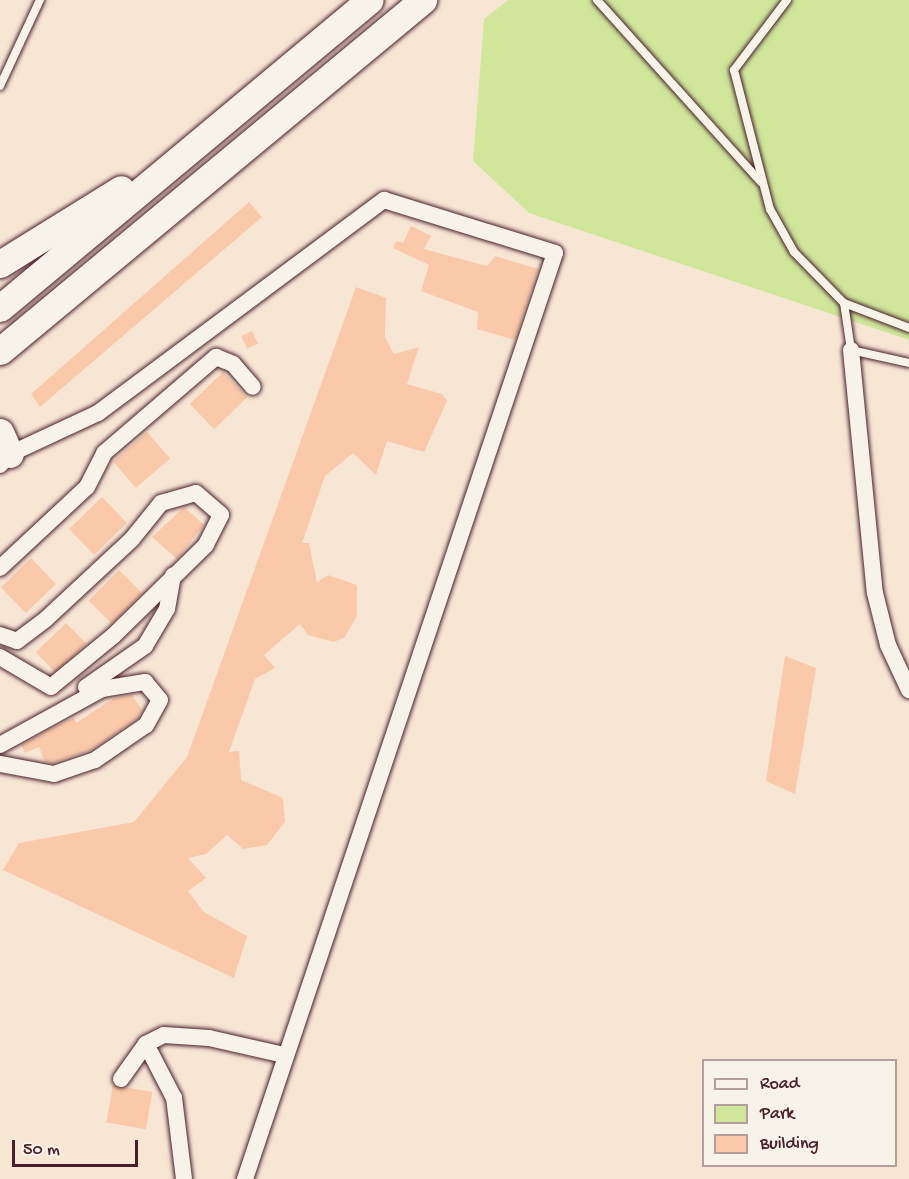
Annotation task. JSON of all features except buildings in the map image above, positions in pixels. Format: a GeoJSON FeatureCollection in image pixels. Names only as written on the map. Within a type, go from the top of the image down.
{"type":"FeatureCollection","features":[{"type":"Feature","properties":{"kind":"highway"},"geometry":{"type":"LineString","coordinates":[[0,264],[123,188],[364,0]]}},
{"type":"Feature","properties":{"kind":"highway"},"geometry":{"type":"LineString","coordinates":[[0,308],[370,0]]}},
{"type":"Feature","properties":{"kind":"highway"},"geometry":{"type":"LineString","coordinates":[[0,351],[423,0]]}},
{"type":"Feature","properties":{"kind":"street"},"geometry":{"type":"LineString","coordinates":[[3,450],[98,413],[384,200],[555,253],[284,1055],[250,1177]]}},
{"type":"Feature","properties":{"kind":"street"},"geometry":{"type":"LineString","coordinates":[[851,350],[875,593],[888,645],[909,690]]}},
{"type":"Feature","properties":{"kind":"street"},"geometry":{"type":"LineString","coordinates":[[0,568],[87,487],[104,453],[216,357],[233,364],[253,387]]}},
{"type":"Feature","properties":{"kind":"street"},"geometry":{"type":"LineString","coordinates":[[0,635],[17,641],[90,580],[161,503],[196,493],[221,515],[206,545],[51,687],[0,657]]}},
{"type":"Feature","properties":{"kind":"street"},"geometry":{"type":"LineString","coordinates":[[0,729],[102,679],[145,646],[167,609],[173,576]]}},
{"type":"Feature","properties":{"kind":"street"},"geometry":{"type":"LineString","coordinates":[[0,745],[102,689],[145,681],[159,700],[146,725],[95,760],[54,774],[0,764]]}},
{"type":"Feature","properties":{"kind":"street"},"geometry":{"type":"LineString","coordinates":[[121,1079],[146,1044],[164,1035],[209,1038],[284,1055]]}},
{"type":"Feature","properties":{"kind":"street"},"geometry":{"type":"LineString","coordinates":[[146,1044],[174,1098],[184,1179]]}},
{"type":"Feature","properties":{"kind":"lane"},"geometry":{"type":"LineString","coordinates":[[0,86],[40,0]]}},
{"type":"Feature","properties":{"kind":"lane"},"geometry":{"type":"LineString","coordinates":[[597,0],[761,182]]}},
{"type":"Feature","properties":{"kind":"lane"},"geometry":{"type":"LineString","coordinates":[[787,0],[734,70],[761,182],[785,240],[844,303],[909,328]]}},
{"type":"Feature","properties":{"kind":"lane"},"geometry":{"type":"LineString","coordinates":[[844,303],[851,350],[909,363]]}},
{"type":"Feature","properties":{"kind":"green space"},"geometry":{"type":"Polygon","coordinates":[[[508,0],[909,0],[909,340],[529,213],[473,161],[484,19],[508,0]]]}}]}
